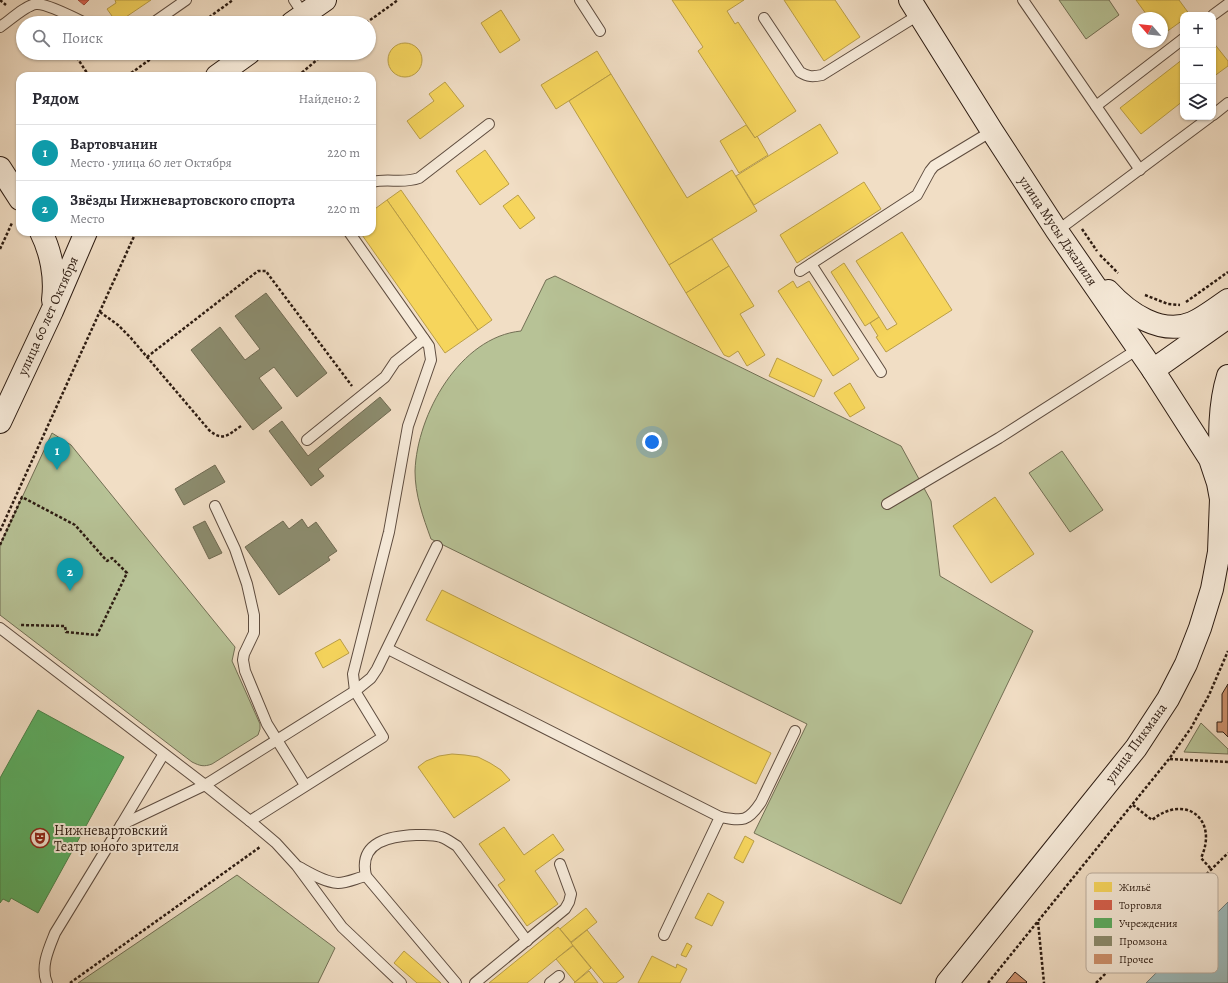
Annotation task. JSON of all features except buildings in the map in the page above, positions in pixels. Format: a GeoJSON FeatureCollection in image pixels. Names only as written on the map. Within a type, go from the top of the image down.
{"type":"FeatureCollection","features":[{"type":"Feature","properties":{"kind":"street"},"geometry":{"type":"LineString","coordinates":[[297,13],[325,0]]}},
{"type":"Feature","properties":{"kind":"street","name":"улица Мусы Джалиля"},"geometry":{"type":"LineString","coordinates":[[915,7],[992,131],[1057,231],[1153,370],[1210,460]]}},
{"type":"Feature","properties":{"kind":"street"},"geometry":{"type":"LineString","coordinates":[[230,72],[243,60]]}},
{"type":"Feature","properties":{"kind":"street"},"geometry":{"type":"LineString","coordinates":[[0,166],[16,172]]}},
{"type":"Feature","properties":{"kind":"street"},"geometry":{"type":"LineString","coordinates":[[0,166],[16,181]]}},
{"type":"Feature","properties":{"kind":"street"},"geometry":{"type":"LineString","coordinates":[[0,166],[16,192]]}},
{"type":"Feature","properties":{"kind":"street"},"geometry":{"type":"LineString","coordinates":[[43,236],[50,257],[53,275],[54,294],[52,311]]}},
{"type":"Feature","properties":{"kind":"street","name":"улица 60 лет Октября"},"geometry":{"type":"LineString","coordinates":[[0,422],[52,311],[84,236]]}},
{"type":"Feature","properties":{"kind":"street"},"geometry":{"type":"LineString","coordinates":[[1079,263],[1101,282],[1124,307],[1145,320],[1167,327],[1192,323],[1228,300]]}},
{"type":"Feature","properties":{"kind":"street"},"geometry":{"type":"LineString","coordinates":[[1153,370],[1228,317]]}},
{"type":"Feature","properties":{"kind":"street"},"geometry":{"type":"LineString","coordinates":[[1225,510],[1220,426],[1223,399],[1228,376]]}},
{"type":"Feature","properties":{"kind":"street","name":"улица Пикмана"},"geometry":{"type":"LineString","coordinates":[[947,983],[1136,748],[1168,699],[1186,664],[1200,628],[1210,596],[1219,552],[1225,510],[1210,460]]}},
{"type":"Feature","properties":{"kind":"lane"},"geometry":{"type":"LineString","coordinates":[[163,16],[186,0]]}},
{"type":"Feature","properties":{"kind":"lane"},"geometry":{"type":"LineString","coordinates":[[580,0],[600,31]]}},
{"type":"Feature","properties":{"kind":"lane"},"geometry":{"type":"LineString","coordinates":[[1023,0],[1140,170]]}},
{"type":"Feature","properties":{"kind":"lane"},"geometry":{"type":"LineString","coordinates":[[0,27],[30,6],[36,4],[44,5],[69,16]]}},
{"type":"Feature","properties":{"kind":"lane"},"geometry":{"type":"LineString","coordinates":[[1216,13],[1228,4]]}},
{"type":"Feature","properties":{"kind":"lane"},"geometry":{"type":"LineString","coordinates":[[764,18],[800,72],[806,76],[814,77],[822,75],[915,7]]}},
{"type":"Feature","properties":{"kind":"lane"},"geometry":{"type":"LineString","coordinates":[[1096,106],[1180,41]]}},
{"type":"Feature","properties":{"kind":"lane"},"geometry":{"type":"LineString","coordinates":[[1216,112],[1228,103]]}},
{"type":"Feature","properties":{"kind":"lane"},"geometry":{"type":"LineString","coordinates":[[1057,231],[1206,120]]}},
{"type":"Feature","properties":{"kind":"lane"},"geometry":{"type":"LineString","coordinates":[[376,181],[411,181],[419,178],[489,124]]}},
{"type":"Feature","properties":{"kind":"lane"},"geometry":{"type":"LineString","coordinates":[[800,271],[917,195],[934,166],[992,131]]}},
{"type":"Feature","properties":{"kind":"lane"},"geometry":{"type":"LineString","coordinates":[[250,821],[383,737],[355,691],[353,680],[355,664],[389,532],[407,432],[413,409],[431,360],[429,346],[352,236]]}},
{"type":"Feature","properties":{"kind":"lane"},"geometry":{"type":"LineString","coordinates":[[811,264],[881,372]]}},
{"type":"Feature","properties":{"kind":"lane"},"geometry":{"type":"LineString","coordinates":[[307,440],[385,377],[395,362],[424,339]]}},
{"type":"Feature","properties":{"kind":"lane"},"geometry":{"type":"LineString","coordinates":[[887,504],[999,438],[1138,349]]}},
{"type":"Feature","properties":{"kind":"lane"},"geometry":{"type":"LineString","coordinates":[[215,506],[235,549],[247,584],[254,615],[254,633],[244,654],[243,660],[245,671],[262,713],[305,785]]}},
{"type":"Feature","properties":{"kind":"lane"},"geometry":{"type":"LineString","coordinates":[[121,825],[204,785],[355,691],[371,678],[388,649],[437,546]]}},
{"type":"Feature","properties":{"kind":"lane"},"geometry":{"type":"LineString","coordinates":[[0,628],[163,755],[204,785],[271,839],[297,866],[342,927],[401,983]]}},
{"type":"Feature","properties":{"kind":"lane"},"geometry":{"type":"LineString","coordinates":[[388,649],[720,817],[735,820],[746,819],[754,812],[761,802],[795,731]]}},
{"type":"Feature","properties":{"kind":"lane"},"geometry":{"type":"LineString","coordinates":[[47,983],[44,966],[48,950],[55,933],[163,755]]}},
{"type":"Feature","properties":{"kind":"lane"},"geometry":{"type":"LineString","coordinates":[[664,935],[720,817]]}},
{"type":"Feature","properties":{"kind":"lane"},"geometry":{"type":"LineString","coordinates":[[456,983],[366,876],[364,868],[366,857],[371,849],[378,843],[389,838],[399,836],[433,835],[457,846],[527,941]]}},
{"type":"Feature","properties":{"kind":"lane"},"geometry":{"type":"LineString","coordinates":[[475,983],[565,909],[571,894],[560,864]]}},
{"type":"Feature","properties":{"kind":"lane"},"geometry":{"type":"LineString","coordinates":[[297,866],[327,880],[338,883],[347,882],[366,876]]}},
{"type":"Feature","properties":{"kind":"lane"},"geometry":{"type":"LineString","coordinates":[[550,983],[559,976]]}},
{"type":"Feature","properties":{"kind":"path"},"geometry":{"type":"LineString","coordinates":[[211,16],[233,0]]}},
{"type":"Feature","properties":{"kind":"path"},"geometry":{"type":"LineString","coordinates":[[376,16],[398,0]]}},
{"type":"Feature","properties":{"kind":"path"},"geometry":{"type":"LineString","coordinates":[[79,60],[86,72]]}},
{"type":"Feature","properties":{"kind":"path"},"geometry":{"type":"LineString","coordinates":[[133,72],[149,60]]}},
{"type":"Feature","properties":{"kind":"path"},"geometry":{"type":"LineString","coordinates":[[303,72],[317,60]]}},
{"type":"Feature","properties":{"kind":"path"},"geometry":{"type":"LineString","coordinates":[[1075,218],[1101,256],[1120,275]]}},
{"type":"Feature","properties":{"kind":"path"},"geometry":{"type":"LineString","coordinates":[[0,248],[12,223]]}},
{"type":"Feature","properties":{"kind":"path"},"geometry":{"type":"LineString","coordinates":[[0,531],[134,236]]}},
{"type":"Feature","properties":{"kind":"path"},"geometry":{"type":"LineString","coordinates":[[147,357],[258,271],[262,270],[268,274],[360,397]]}},
{"type":"Feature","properties":{"kind":"path"},"geometry":{"type":"LineString","coordinates":[[1141,292],[1146,296],[1168,304],[1182,305],[1228,272]]}},
{"type":"Feature","properties":{"kind":"path"},"geometry":{"type":"LineString","coordinates":[[100,312],[118,325],[130,337],[209,430],[220,437],[227,436],[241,426]]}},
{"type":"Feature","properties":{"kind":"path"},"geometry":{"type":"LineString","coordinates":[[0,545],[22,497],[75,525],[108,561],[112,558],[126,573],[97,635],[66,632],[65,626],[13,625]]}},
{"type":"Feature","properties":{"kind":"path"},"geometry":{"type":"LineString","coordinates":[[988,983],[1169,759],[1191,728],[1227,655],[1228,650]]}},
{"type":"Feature","properties":{"kind":"path"},"geometry":{"type":"LineString","coordinates":[[1169,759],[1228,762]]}},
{"type":"Feature","properties":{"kind":"path"},"geometry":{"type":"LineString","coordinates":[[1133,805],[1152,820],[1167,810],[1177,808],[1185,809],[1198,816],[1204,823],[1207,841],[1201,858],[1212,869]]}},
{"type":"Feature","properties":{"kind":"path"},"geometry":{"type":"LineString","coordinates":[[70,983],[271,839]]}},
{"type":"Feature","properties":{"kind":"path"},"geometry":{"type":"LineString","coordinates":[[1208,873],[1228,853]]}},
{"type":"Feature","properties":{"kind":"path"},"geometry":{"type":"LineString","coordinates":[[1038,922],[1044,983]]}},
{"type":"Feature","properties":{"kind":"path"},"geometry":{"type":"LineString","coordinates":[[1096,983],[1106,973]]}},
{"type":"Feature","properties":{"kind":"green space"},"geometry":{"type":"Polygon","coordinates":[[[1059,0],[1109,0],[1119,15],[1086,39],[1059,0]]]}},
{"type":"Feature","properties":{"kind":"green space"},"geometry":{"type":"Polygon","coordinates":[[[555,276],[901,446],[931,501],[940,576],[1033,631],[901,904],[754,833],[807,724],[431,539],[422,514],[418,497],[415,471],[418,449],[424,426],[433,403],[446,382],[461,363],[479,347],[499,336],[521,331],[546,280],[555,276]]]}},
{"type":"Feature","properties":{"kind":"green space"},"geometry":{"type":"Polygon","coordinates":[[[52,433],[71,445],[235,647],[232,661],[260,724],[260,729],[258,735],[212,764],[202,766],[192,762],[0,615],[0,545],[52,433]]]}},
{"type":"Feature","properties":{"kind":"green space"},"geometry":{"type":"Polygon","coordinates":[[[1062,451],[1103,510],[1070,532],[1029,473],[1062,451]]]}},
{"type":"Feature","properties":{"kind":"green space"},"geometry":{"type":"Polygon","coordinates":[[[1201,723],[1228,749],[1228,754],[1184,752],[1201,723]]]}},
{"type":"Feature","properties":{"kind":"green space"},"geometry":{"type":"Polygon","coordinates":[[[237,875],[335,948],[318,983],[78,983],[237,875]]]}},
{"type":"Feature","properties":{"kind":"water"},"geometry":{"type":"Polygon","coordinates":[[[1228,902],[1228,983],[1146,983],[1156,973],[1218,973],[1218,912],[1228,902]]]}},
{"type":"Feature","properties":{"kind":"place","name":"Вартовчанин"},"geometry":{"type":"Point","coordinates":[57,470]}},
{"type":"Feature","properties":{"kind":"place","name":"Звёзды Нижневартовского спорта"},"geometry":{"type":"Point","coordinates":[70,591]}},
{"type":"Feature","properties":{"kind":"place","name":"Нижневартовский Театр юного зрителя"},"geometry":{"type":"Point","coordinates":[40,838]}}]}
